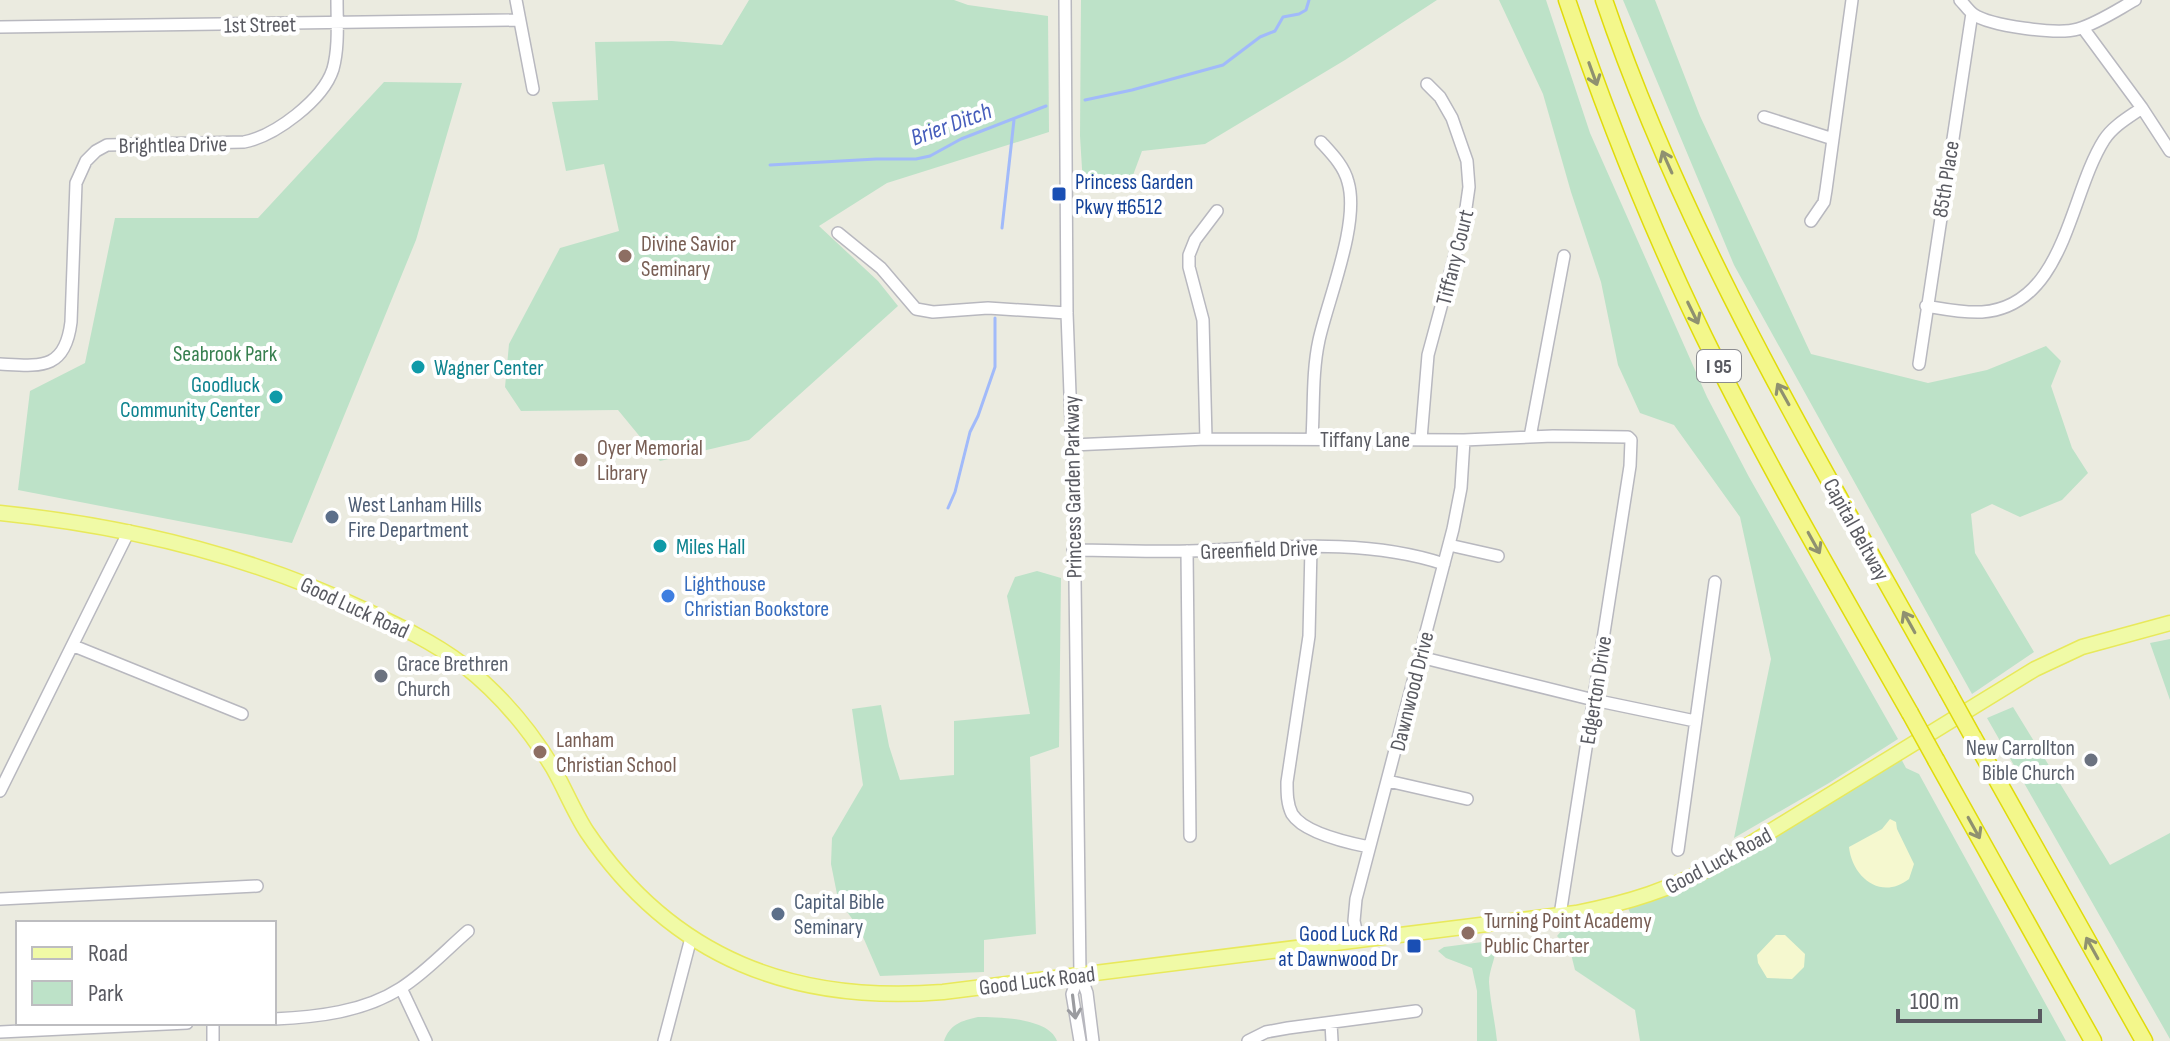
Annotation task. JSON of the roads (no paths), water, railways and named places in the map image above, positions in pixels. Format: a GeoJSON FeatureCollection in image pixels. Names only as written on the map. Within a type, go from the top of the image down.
{"type":"FeatureCollection","features":[{"type":"Feature","properties":{"kind":"highway","name":"Capital Beltway"},"geometry":{"type":"LineString","coordinates":[[1567,0],[1626,161],[1716,362],[2093,1041]]}},
{"type":"Feature","properties":{"kind":"highway","name":"Capital Beltway"},"geometry":{"type":"LineString","coordinates":[[1604,0],[1660,147],[1716,269],[2144,1041]]}},
{"type":"Feature","properties":{"kind":"main road","name":"Good Luck Road"},"geometry":{"type":"LineString","coordinates":[[0,513],[129,531],[220,553],[293,578],[413,633],[461,663],[499,696],[525,726],[553,768],[585,829],[642,900],[691,938],[738,962],[772,976],[861,994],[943,992],[1560,915],[1644,898],[1694,877],[2035,669],[2082,647],[2170,623]]}},
{"type":"Feature","properties":{"kind":"street","name":"Brightlea Drive"},"geometry":{"type":"LineString","coordinates":[[0,364],[46,365],[61,354],[67,344],[71,322],[76,183],[91,155],[113,144],[244,142],[270,133],[289,120],[326,84],[334,65],[337,0]]}},
{"type":"Feature","properties":{"kind":"street"},"geometry":{"type":"LineString","coordinates":[[516,0],[533,89]]}},
{"type":"Feature","properties":{"kind":"street","name":"Princess Garden Parkway"},"geometry":{"type":"LineString","coordinates":[[1065,0],[1067,313],[1072,445],[1080,974]]}},
{"type":"Feature","properties":{"kind":"street"},"geometry":{"type":"LineString","coordinates":[[1811,221],[1824,202],[1851,0],[1863,0]]}},
{"type":"Feature","properties":{"kind":"street"},"geometry":{"type":"LineString","coordinates":[[1960,0],[1983,19],[2038,29],[2072,31],[2135,0]]}},
{"type":"Feature","properties":{"kind":"street","name":"85th Place"},"geometry":{"type":"LineString","coordinates":[[1919,364],[1972,13]]}},
{"type":"Feature","properties":{"kind":"street","name":"1st Street"},"geometry":{"type":"LineString","coordinates":[[0,27],[519,20]]}},
{"type":"Feature","properties":{"kind":"street"},"geometry":{"type":"LineString","coordinates":[[2083,28],[2170,151]]}},
{"type":"Feature","properties":{"kind":"street","name":"Tiffany Court"},"geometry":{"type":"LineString","coordinates":[[1421,439],[1428,355],[1464,222],[1469,187],[1467,161],[1452,118],[1440,97],[1427,84]]}},
{"type":"Feature","properties":{"kind":"street"},"geometry":{"type":"LineString","coordinates":[[1926,306],[1965,312],[1992,310],[2011,304],[2038,284],[2052,264],[2105,139],[2142,108]]}},
{"type":"Feature","properties":{"kind":"street"},"geometry":{"type":"LineString","coordinates":[[1764,117],[1833,139]]}},
{"type":"Feature","properties":{"kind":"street"},"geometry":{"type":"LineString","coordinates":[[1312,439],[1315,364],[1346,233],[1350,203],[1348,180],[1338,160],[1321,142]]}},
{"type":"Feature","properties":{"kind":"street"},"geometry":{"type":"LineString","coordinates":[[1206,439],[1203,320],[1189,267],[1189,255],[1195,240],[1217,211]]}},
{"type":"Feature","properties":{"kind":"street"},"geometry":{"type":"LineString","coordinates":[[838,233],[881,268],[916,309],[933,312],[988,308],[1067,313]]}},
{"type":"Feature","properties":{"kind":"street"},"geometry":{"type":"LineString","coordinates":[[1530,437],[1564,256]]}},
{"type":"Feature","properties":{"kind":"street","name":"Tiffany Lane"},"geometry":{"type":"LineString","coordinates":[[1072,445],[1206,439],[1628,437],[1632,443],[1630,466]]}},
{"type":"Feature","properties":{"kind":"street","name":"Dawnwood Drive"},"geometry":{"type":"LineString","coordinates":[[1358,939],[1354,907],[1449,545],[1461,488],[1464,440]]}},
{"type":"Feature","properties":{"kind":"street","name":"Edgerton Drive"},"geometry":{"type":"LineString","coordinates":[[1560,915],[1630,466]]}},
{"type":"Feature","properties":{"kind":"street"},"geometry":{"type":"LineString","coordinates":[[0,791],[129,531]]}},
{"type":"Feature","properties":{"kind":"street"},"geometry":{"type":"LineString","coordinates":[[1449,545],[1498,556]]}},
{"type":"Feature","properties":{"kind":"street"},"geometry":{"type":"LineString","coordinates":[[1311,547],[1309,636],[1287,801],[1292,814],[1302,823],[1341,841],[1369,847]]}},
{"type":"Feature","properties":{"kind":"street","name":"Greenfield Drive"},"geometry":{"type":"LineString","coordinates":[[1073,550],[1187,551],[1311,547],[1403,553],[1444,564]]}},
{"type":"Feature","properties":{"kind":"street"},"geometry":{"type":"LineString","coordinates":[[1187,551],[1190,836]]}},
{"type":"Feature","properties":{"kind":"street"},"geometry":{"type":"LineString","coordinates":[[1678,850],[1715,582]]}},
{"type":"Feature","properties":{"kind":"street"},"geometry":{"type":"LineString","coordinates":[[74,646],[242,714]]}},
{"type":"Feature","properties":{"kind":"street"},"geometry":{"type":"LineString","coordinates":[[1420,657],[1594,700],[1695,721]]}},
{"type":"Feature","properties":{"kind":"street"},"geometry":{"type":"LineString","coordinates":[[1388,781],[1467,799]]}},
{"type":"Feature","properties":{"kind":"street"},"geometry":{"type":"LineString","coordinates":[[0,899],[257,886]]}},
{"type":"Feature","properties":{"kind":"street"},"geometry":{"type":"LineString","coordinates":[[276,1019],[341,1011],[380,999],[401,988],[468,931]]}},
{"type":"Feature","properties":{"kind":"street"},"geometry":{"type":"LineString","coordinates":[[664,1041],[691,938]]}},
{"type":"Feature","properties":{"kind":"street"},"geometry":{"type":"LineString","coordinates":[[1080,974],[1072,994],[1080,1041]]}},
{"type":"Feature","properties":{"kind":"street"},"geometry":{"type":"LineString","coordinates":[[1080,974],[1087,993],[1093,1041]]}},
{"type":"Feature","properties":{"kind":"street"},"geometry":{"type":"LineString","coordinates":[[401,988],[426,1041]]}},
{"type":"Feature","properties":{"kind":"street"},"geometry":{"type":"LineString","coordinates":[[1248,1041],[1277,1030],[1416,1011]]}},
{"type":"Feature","properties":{"kind":"street"},"geometry":{"type":"LineString","coordinates":[[1331,1023],[1332,1041]]}},
{"type":"Feature","properties":{"kind":"street"},"geometry":{"type":"LineString","coordinates":[[0,1032],[37,1035],[162,1025]]}},
{"type":"Feature","properties":{"kind":"waterway","name":"Brier Ditch"},"geometry":{"type":"LineString","coordinates":[[1085,100],[1223,65],[1260,37],[1275,31],[1283,17],[1306,10],[1309,0]]}},
{"type":"Feature","properties":{"kind":"waterway","name":"Brier Ditch"},"geometry":{"type":"LineString","coordinates":[[770,165],[916,159],[930,156],[961,139],[1046,106]]}},
{"type":"Feature","properties":{"kind":"waterway"},"geometry":{"type":"LineString","coordinates":[[1002,228],[1014,120]]}},
{"type":"Feature","properties":{"kind":"waterway"},"geometry":{"type":"LineString","coordinates":[[948,508],[970,432],[995,367],[995,318]]}},
{"type":"Feature","properties":{"kind":"place","name":"Princess Garden Pkwy #6512"},"geometry":{"type":"Point","coordinates":[1059,194]}},
{"type":"Feature","properties":{"kind":"place","name":"Divine Savior Seminary"},"geometry":{"type":"Point","coordinates":[625,256]}},
{"type":"Feature","properties":{"kind":"place","name":"Wagner Center"},"geometry":{"type":"Point","coordinates":[418,367]}},
{"type":"Feature","properties":{"kind":"place","name":"Goodluck Community Center"},"geometry":{"type":"Point","coordinates":[276,397]}},
{"type":"Feature","properties":{"kind":"place","name":"Oyer Memorial Library"},"geometry":{"type":"Point","coordinates":[581,460]}},
{"type":"Feature","properties":{"kind":"place","name":"West Lanham Hills Fire Department"},"geometry":{"type":"Point","coordinates":[332,517]}},
{"type":"Feature","properties":{"kind":"place","name":"Miles Hall"},"geometry":{"type":"Point","coordinates":[660,546]}},
{"type":"Feature","properties":{"kind":"place","name":"Lighthouse Christian Bookstore"},"geometry":{"type":"Point","coordinates":[668,596]}},
{"type":"Feature","properties":{"kind":"place","name":"Grace Brethren Church"},"geometry":{"type":"Point","coordinates":[381,676]}},
{"type":"Feature","properties":{"kind":"place","name":"Lanham Christian School"},"geometry":{"type":"Point","coordinates":[540,752]}},
{"type":"Feature","properties":{"kind":"place","name":"New Carrollton Bible Church"},"geometry":{"type":"Point","coordinates":[2091,760]}},
{"type":"Feature","properties":{"kind":"place","name":"Capital Bible Seminary"},"geometry":{"type":"Point","coordinates":[778,914]}},
{"type":"Feature","properties":{"kind":"place","name":"Turning Point Academy Public Charter"},"geometry":{"type":"Point","coordinates":[1468,933]}},
{"type":"Feature","properties":{"kind":"place","name":"Good Luck Rd at Dawnwood Dr"},"geometry":{"type":"Point","coordinates":[1414,946]}},
{"type":"Feature","properties":{"kind":"park label","name":"Seabrook Park"},"geometry":{"type":"Point","coordinates":[225,353]}}]}
